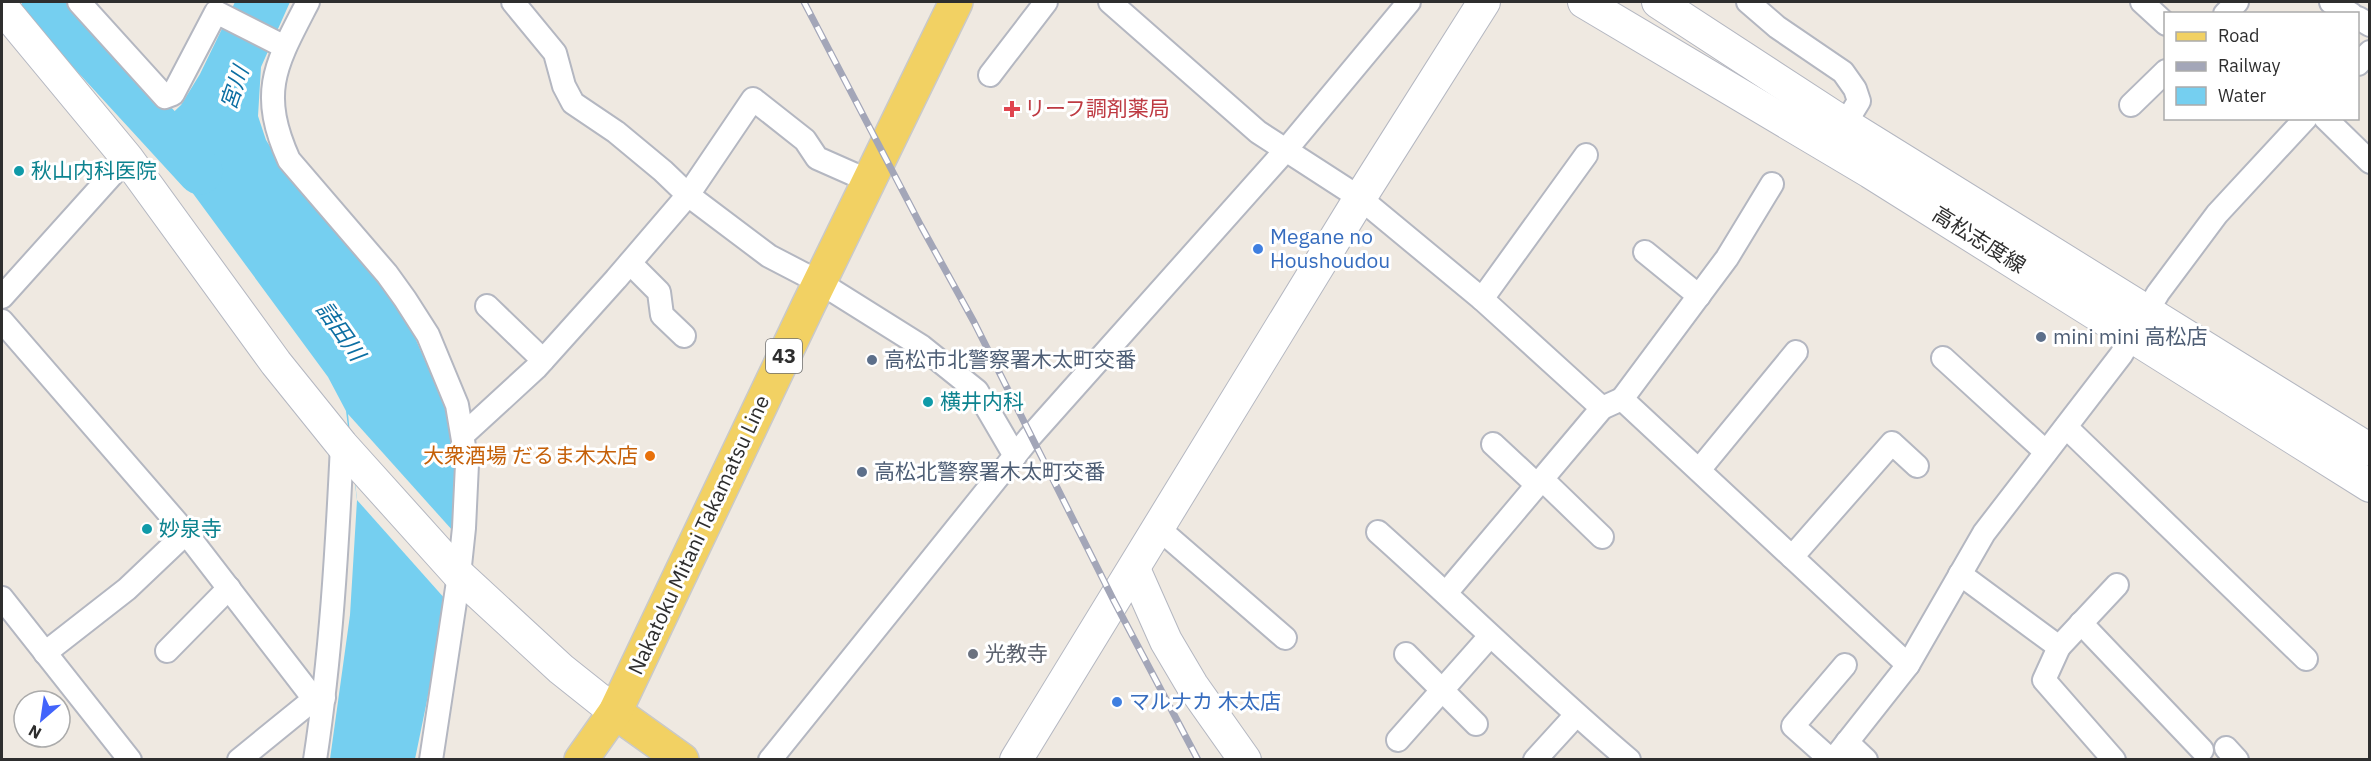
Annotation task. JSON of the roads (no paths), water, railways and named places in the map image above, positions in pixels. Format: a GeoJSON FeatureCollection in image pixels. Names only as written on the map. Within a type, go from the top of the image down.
{"type":"FeatureCollection","features":[{"type":"Feature","properties":{"kind":"main road","name":"Nakatoku Mitani Takamatsu Line"},"geometry":{"type":"LineString","coordinates":[[615,712],[819,282],[956,2]]}},
{"type":"Feature","properties":{"kind":"main road","name":"43"},"geometry":{"type":"LineString","coordinates":[[581,759],[615,712]]}},
{"type":"Feature","properties":{"kind":"main road","name":"43"},"geometry":{"type":"LineString","coordinates":[[608,759],[615,712]]}},
{"type":"Feature","properties":{"kind":"main road"},"geometry":{"type":"LineString","coordinates":[[615,712],[682,759]]}},
{"type":"Feature","properties":{"kind":"street"},"geometry":{"type":"LineString","coordinates":[[79,2],[165,97],[173,94],[216,12],[280,45]]}},
{"type":"Feature","properties":{"kind":"street"},"geometry":{"type":"LineString","coordinates":[[308,2],[280,45],[272,104],[279,138],[289,160],[387,274],[405,299],[432,345],[457,405],[463,435],[467,464],[464,528],[454,570],[431,759]]}},
{"type":"Feature","properties":{"kind":"street"},"geometry":{"type":"LineString","coordinates":[[513,2],[555,53],[564,86],[573,103],[616,132],[688,195],[769,256],[819,282],[921,346],[976,391],[1015,456]]}},
{"type":"Feature","properties":{"kind":"street"},"geometry":{"type":"LineString","coordinates":[[990,75],[1046,2]]}},
{"type":"Feature","properties":{"kind":"street"},"geometry":{"type":"LineString","coordinates":[[1110,2],[1258,132],[1285,152],[1303,160],[1360,198],[1482,299],[1699,470],[1908,665]]}},
{"type":"Feature","properties":{"kind":"street"},"geometry":{"type":"LineString","coordinates":[[770,759],[1015,456],[1285,152],[1409,2]]}},
{"type":"Feature","properties":{"kind":"street"},"geometry":{"type":"LineString","coordinates":[[1016,759],[1360,198],[1484,2]]}},
{"type":"Feature","properties":{"kind":"street","name":"高松志度線"},"geometry":{"type":"LineString","coordinates":[[1584,2],[1870,172],[2139,324],[2370,450]]}},
{"type":"Feature","properties":{"kind":"street","name":"高松志度線"},"geometry":{"type":"LineString","coordinates":[[1658,2],[1845,124],[2139,324],[2370,486]]}},
{"type":"Feature","properties":{"kind":"street"},"geometry":{"type":"LineString","coordinates":[[1748,2],[1777,27],[1843,72],[1855,88],[1859,101],[1845,124]]}},
{"type":"Feature","properties":{"kind":"street"},"geometry":{"type":"LineString","coordinates":[[2142,2],[2164,22]]}},
{"type":"Feature","properties":{"kind":"street"},"geometry":{"type":"LineString","coordinates":[[2331,2],[2348,12]]}},
{"type":"Feature","properties":{"kind":"street"},"geometry":{"type":"LineString","coordinates":[[2,7],[127,158],[339,451],[454,570],[561,669],[615,712]]}},
{"type":"Feature","properties":{"kind":"street"},"geometry":{"type":"LineString","coordinates":[[2359,63],[2370,52]]}},
{"type":"Feature","properties":{"kind":"street"},"geometry":{"type":"LineString","coordinates":[[2131,105],[2164,73]]}},
{"type":"Feature","properties":{"kind":"street"},"geometry":{"type":"LineString","coordinates":[[463,435],[543,360],[630,263],[688,195],[753,99],[805,140],[817,158],[869,181]]}},
{"type":"Feature","properties":{"kind":"street"},"geometry":{"type":"LineString","coordinates":[[1837,754],[1908,665],[1984,533],[2121,355],[2158,293],[2217,214],[2304,120]]}},
{"type":"Feature","properties":{"kind":"street"},"geometry":{"type":"LineString","coordinates":[[2327,120],[2370,162]]}},
{"type":"Feature","properties":{"kind":"street"},"geometry":{"type":"LineString","coordinates":[[1482,299],[1586,155]]}},
{"type":"Feature","properties":{"kind":"street"},"geometry":{"type":"LineString","coordinates":[[2,297],[127,158]]}},
{"type":"Feature","properties":{"kind":"street"},"geometry":{"type":"LineString","coordinates":[[1446,593],[1540,482],[1612,403],[1699,296],[1727,258],[1772,184]]}},
{"type":"Feature","properties":{"kind":"street"},"geometry":{"type":"LineString","coordinates":[[1645,252],[1699,296]]}},
{"type":"Feature","properties":{"kind":"street"},"geometry":{"type":"LineString","coordinates":[[630,263],[659,292],[662,315],[684,336]]}},
{"type":"Feature","properties":{"kind":"street"},"geometry":{"type":"LineString","coordinates":[[487,306],[543,360]]}},
{"type":"Feature","properties":{"kind":"street"},"geometry":{"type":"LineString","coordinates":[[2,321],[186,533],[319,699]]}},
{"type":"Feature","properties":{"kind":"street"},"geometry":{"type":"LineString","coordinates":[[1699,470],[1796,352]]}},
{"type":"Feature","properties":{"kind":"street"},"geometry":{"type":"LineString","coordinates":[[1943,358],[2046,452]]}},
{"type":"Feature","properties":{"kind":"street"},"geometry":{"type":"LineString","coordinates":[[2066,427],[2306,659]]}},
{"type":"Feature","properties":{"kind":"street"},"geometry":{"type":"LineString","coordinates":[[1792,557],[1892,443],[1917,466]]}},
{"type":"Feature","properties":{"kind":"street"},"geometry":{"type":"LineString","coordinates":[[1493,444],[1602,537]]}},
{"type":"Feature","properties":{"kind":"street"},"geometry":{"type":"LineString","coordinates":[[315,759],[339,451]]}},
{"type":"Feature","properties":{"kind":"street"},"geometry":{"type":"LineString","coordinates":[[1157,527],[1285,638]]}},
{"type":"Feature","properties":{"kind":"street"},"geometry":{"type":"LineString","coordinates":[[1377,532],[1446,593],[1576,715],[1629,759]]}},
{"type":"Feature","properties":{"kind":"street"},"geometry":{"type":"LineString","coordinates":[[45,653],[127,589],[186,533]]}},
{"type":"Feature","properties":{"kind":"street"},"geometry":{"type":"LineString","coordinates":[[1134,569],[1166,640],[1192,685],[1245,759]]}},
{"type":"Feature","properties":{"kind":"street"},"geometry":{"type":"LineString","coordinates":[[1960,574],[2059,647]]}},
{"type":"Feature","properties":{"kind":"street"},"geometry":{"type":"LineString","coordinates":[[2114,759],[2044,680],[2059,647],[2117,585]]}},
{"type":"Feature","properties":{"kind":"street"},"geometry":{"type":"LineString","coordinates":[[167,651],[228,588]]}},
{"type":"Feature","properties":{"kind":"street"},"geometry":{"type":"LineString","coordinates":[[2,598],[10,625],[45,653],[130,759]]}},
{"type":"Feature","properties":{"kind":"street"},"geometry":{"type":"LineString","coordinates":[[2081,623],[2202,750]]}},
{"type":"Feature","properties":{"kind":"street"},"geometry":{"type":"LineString","coordinates":[[1398,740],[1490,636]]}},
{"type":"Feature","properties":{"kind":"street"},"geometry":{"type":"LineString","coordinates":[[1406,654],[1476,724]]}},
{"type":"Feature","properties":{"kind":"street"},"geometry":{"type":"LineString","coordinates":[[1845,665],[1793,726],[1837,754],[1866,759]]}},
{"type":"Feature","properties":{"kind":"street"},"geometry":{"type":"LineString","coordinates":[[239,759],[319,699]]}},
{"type":"Feature","properties":{"kind":"street"},"geometry":{"type":"LineString","coordinates":[[1535,759],[1576,715]]}},
{"type":"Feature","properties":{"kind":"water","name":"宮川"},"geometry":{"type":"Polygon","coordinates":[[[235,2],[290,2],[261,67],[258,116],[266,140],[287,173],[377,277],[406,317],[446,408],[457,448],[444,618],[415,759],[330,759],[350,615],[357,500],[346,411],[328,377],[150,135],[181,105],[200,74],[235,2]]]}},
{"type":"Feature","properties":{"kind":"waterway","name":"詰田川"},"geometry":{"type":"LineString","coordinates":[[44,2],[200,172]]}},
{"type":"Feature","properties":{"kind":"railway"},"geometry":{"type":"LineString","coordinates":[[804,2],[974,322],[1114,601],[1198,760]]}},
{"type":"Feature","properties":{"kind":"place","name":"リーフ調剤薬局"},"geometry":{"type":"Point","coordinates":[1012,109]}},
{"type":"Feature","properties":{"kind":"place","name":"秋山内科医院"},"geometry":{"type":"Point","coordinates":[19,171]}},
{"type":"Feature","properties":{"kind":"place","name":"Megane no Houshoudou"},"geometry":{"type":"Point","coordinates":[1258,249]}},
{"type":"Feature","properties":{"kind":"place","name":"mini mini 高松店"},"geometry":{"type":"Point","coordinates":[2041,337]}},
{"type":"Feature","properties":{"kind":"place","name":"高松市北警察署木太町交番"},"geometry":{"type":"Point","coordinates":[872,360]}},
{"type":"Feature","properties":{"kind":"place","name":"横井内科"},"geometry":{"type":"Point","coordinates":[928,402]}},
{"type":"Feature","properties":{"kind":"place","name":"大衆酒場 だるま木太店"},"geometry":{"type":"Point","coordinates":[650,456]}},
{"type":"Feature","properties":{"kind":"place","name":"高松北警察署木太町交番"},"geometry":{"type":"Point","coordinates":[862,472]}},
{"type":"Feature","properties":{"kind":"place","name":"妙泉寺"},"geometry":{"type":"Point","coordinates":[147,529]}},
{"type":"Feature","properties":{"kind":"place","name":"光教寺"},"geometry":{"type":"Point","coordinates":[973,654]}},
{"type":"Feature","properties":{"kind":"place","name":"マルナカ 木太店"},"geometry":{"type":"Point","coordinates":[1117,702]}}]}
